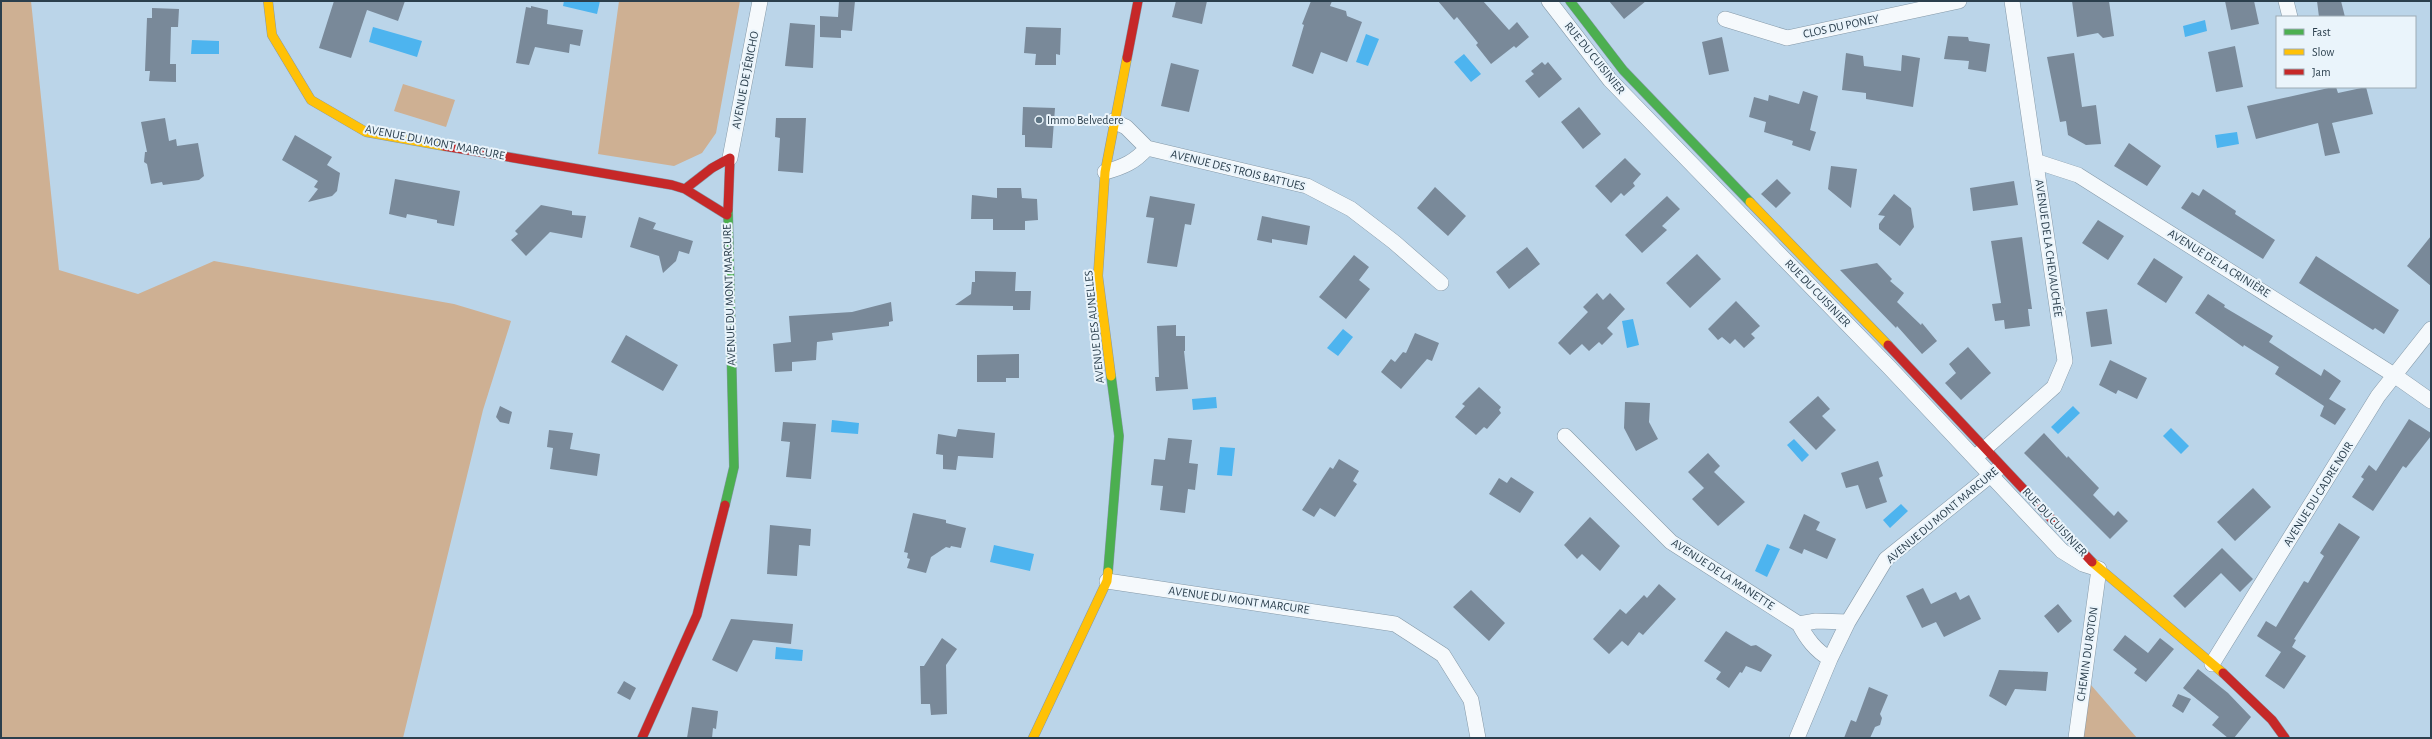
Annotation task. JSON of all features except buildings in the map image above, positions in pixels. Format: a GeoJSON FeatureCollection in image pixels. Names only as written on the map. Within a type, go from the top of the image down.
{"type":"FeatureCollection","features":[{"type":"Feature","properties":{"kind":"street","name":"AVENUE DU MONT MARCURE"},"geometry":{"type":"LineString","coordinates":[[268,1],[272,35],[311,100],[366,132],[685,189],[727,215],[734,467],[697,615],[642,738]]}},
{"type":"Feature","properties":{"kind":"street","name":"AVENUE DE JÉRICHO"},"geometry":{"type":"LineString","coordinates":[[727,215],[730,187],[730,158],[760,1]]}},
{"type":"Feature","properties":{"kind":"street","name":"AVENUE DES AUNELLES"},"geometry":{"type":"LineString","coordinates":[[1108,581],[1119,436],[1098,276],[1105,172],[1113,121],[1138,1]]}},
{"type":"Feature","properties":{"kind":"street","name":"RUE DU CUISINIER"},"geometry":{"type":"LineString","coordinates":[[1549,1],[1610,80],[1889,367],[1973,459],[2062,552],[2083,564],[2099,569]]}},
{"type":"Feature","properties":{"kind":"street","name":"RUE DU CUISINIER"},"geometry":{"type":"LineString","coordinates":[[1570,1],[1622,70],[2003,465],[2099,569],[2212,664],[2272,720],[2285,738]]}},
{"type":"Feature","properties":{"kind":"street","name":"CLOS DU PONEY"},"geometry":{"type":"LineString","coordinates":[[1725,19],[1787,38],[1959,1]]}},
{"type":"Feature","properties":{"kind":"street","name":"AVENUE DE LA CHEVAUCHÉE"},"geometry":{"type":"LineString","coordinates":[[1973,459],[2054,387],[2065,361],[2038,162],[2012,1]]}},
{"type":"Feature","properties":{"kind":"street"},"geometry":{"type":"LineString","coordinates":[[2286,1],[2290,16]]}},
{"type":"Feature","properties":{"kind":"street"},"geometry":{"type":"LineString","coordinates":[[1105,172],[1121,168],[1137,160],[1147,148],[1126,127],[1113,121]]}},
{"type":"Feature","properties":{"kind":"street","name":"AVENUE DES TROIS BATTUES"},"geometry":{"type":"LineString","coordinates":[[1147,148],[1307,186],[1351,209],[1394,242],[1441,283]]}},
{"type":"Feature","properties":{"kind":"street"},"geometry":{"type":"LineString","coordinates":[[685,189],[712,168],[730,158]]}},
{"type":"Feature","properties":{"kind":"street","name":"AVENUE DE LA CRINIÈRE"},"geometry":{"type":"LineString","coordinates":[[2038,162],[2078,175],[2394,375],[2431,401]]}},
{"type":"Feature","properties":{"kind":"street","name":"AVENUE DU CADRE NOIR"},"geometry":{"type":"LineString","coordinates":[[2212,664],[2378,396],[2431,329]]}},
{"type":"Feature","properties":{"kind":"street","name":"AVENUE DE LA MANETTE"},"geometry":{"type":"LineString","coordinates":[[1565,436],[1671,542],[1799,624],[1806,637],[1819,652],[1830,659]]}},
{"type":"Feature","properties":{"kind":"street","name":"AVENUE DU MONT MARCURE"},"geometry":{"type":"LineString","coordinates":[[1798,738],[1830,659],[1848,622],[1886,559],[2003,465]]}},
{"type":"Feature","properties":{"kind":"street","name":"CHEMIN DU ROTON"},"geometry":{"type":"LineString","coordinates":[[2076,738],[2099,569]]}},
{"type":"Feature","properties":{"kind":"street","name":"AVENUE DU MONT MARCURE"},"geometry":{"type":"LineString","coordinates":[[1108,581],[1395,624],[1443,654],[1471,700],[1478,738]]}},
{"type":"Feature","properties":{"kind":"street"},"geometry":{"type":"LineString","coordinates":[[1032,738],[1108,581]]}},
{"type":"Feature","properties":{"kind":"street"},"geometry":{"type":"LineString","coordinates":[[1799,624],[1816,620],[1848,622]]}},
{"type":"Feature","properties":{"kind":"shaded area"},"geometry":{"type":"Polygon","coordinates":[[[1,1],[31,1],[59,270],[138,294],[214,261],[454,304],[511,321],[483,410],[403,738],[1,738],[1,1]]]}},
{"type":"Feature","properties":{"kind":"shaded area"},"geometry":{"type":"Polygon","coordinates":[[[619,1],[740,1],[716,133],[702,153],[674,166],[598,154],[619,1]]]}},
{"type":"Feature","properties":{"kind":"shaded area"},"geometry":{"type":"Polygon","coordinates":[[[403,84],[455,100],[446,127],[394,111],[403,84]]]}},
{"type":"Feature","properties":{"kind":"shaded area"},"geometry":{"type":"Polygon","coordinates":[[[2091,685],[2137,738],[2079,738],[2091,685]]]}},
{"type":"Feature","properties":{"kind":"water"},"geometry":{"type":"Polygon","coordinates":[[[564,1],[600,1],[597,14],[563,6],[564,1]]]}},
{"type":"Feature","properties":{"kind":"water"},"geometry":{"type":"Polygon","coordinates":[[[2205,20],[2207,31],[2185,37],[2183,26],[2205,20]]]}},
{"type":"Feature","properties":{"kind":"water"},"geometry":{"type":"Polygon","coordinates":[[[373,27],[422,41],[417,57],[369,42],[373,27]]]}},
{"type":"Feature","properties":{"kind":"water"},"geometry":{"type":"Polygon","coordinates":[[[1366,34],[1379,39],[1368,66],[1356,62],[1366,34]]]}},
{"type":"Feature","properties":{"kind":"water"},"geometry":{"type":"Polygon","coordinates":[[[192,40],[219,41],[219,54],[191,54],[192,40]]]}},
{"type":"Feature","properties":{"kind":"water"},"geometry":{"type":"Polygon","coordinates":[[[1464,54],[1481,74],[1471,82],[1454,62],[1464,54]]]}},
{"type":"Feature","properties":{"kind":"water"},"geometry":{"type":"Polygon","coordinates":[[[2237,132],[2239,144],[2217,148],[2215,135],[2237,132]]]}},
{"type":"Feature","properties":{"kind":"water"},"geometry":{"type":"Polygon","coordinates":[[[1633,319],[1639,345],[1627,348],[1622,321],[1633,319]]]}},
{"type":"Feature","properties":{"kind":"water"},"geometry":{"type":"Polygon","coordinates":[[[1343,329],[1353,337],[1338,356],[1327,348],[1343,329]]]}},
{"type":"Feature","properties":{"kind":"water"},"geometry":{"type":"Polygon","coordinates":[[[1216,397],[1217,408],[1193,410],[1192,399],[1216,397]]]}},
{"type":"Feature","properties":{"kind":"water"},"geometry":{"type":"Polygon","coordinates":[[[2073,406],[2080,413],[2058,434],[2051,427],[2073,406]]]}},
{"type":"Feature","properties":{"kind":"water"},"geometry":{"type":"Polygon","coordinates":[[[832,420],[859,423],[858,434],[831,432],[832,420]]]}},
{"type":"Feature","properties":{"kind":"water"},"geometry":{"type":"Polygon","coordinates":[[[2171,428],[2189,446],[2181,454],[2163,436],[2171,428]]]}},
{"type":"Feature","properties":{"kind":"water"},"geometry":{"type":"Polygon","coordinates":[[[1794,439],[1809,455],[1802,462],[1787,445],[1794,439]]]}},
{"type":"Feature","properties":{"kind":"water"},"geometry":{"type":"Polygon","coordinates":[[[1220,447],[1235,448],[1232,476],[1217,475],[1220,447]]]}},
{"type":"Feature","properties":{"kind":"water"},"geometry":{"type":"Polygon","coordinates":[[[1901,504],[1908,511],[1890,528],[1883,520],[1901,504]]]}},
{"type":"Feature","properties":{"kind":"water"},"geometry":{"type":"Polygon","coordinates":[[[1767,544],[1780,549],[1767,577],[1755,571],[1767,544]]]}},
{"type":"Feature","properties":{"kind":"water"},"geometry":{"type":"Polygon","coordinates":[[[994,545],[1034,554],[1030,571],[990,562],[994,545]]]}},
{"type":"Feature","properties":{"kind":"water"},"geometry":{"type":"Polygon","coordinates":[[[776,647],[803,650],[802,661],[775,659],[776,647]]]}},
{"type":"Feature","properties":{"kind":"traffic: fast"},"geometry":{"type":"LineString","coordinates":[[1570,1],[1623,70],[1750,202]]}},
{"type":"Feature","properties":{"kind":"traffic: fast"},"geometry":{"type":"LineString","coordinates":[[725,505],[734,467],[728,210]]}},
{"type":"Feature","properties":{"kind":"traffic: fast"},"geometry":{"type":"LineString","coordinates":[[1108,572],[1119,436],[1111,376]]}},
{"type":"Feature","properties":{"kind":"traffic: slow"},"geometry":{"type":"LineString","coordinates":[[268,1],[272,35],[311,100],[366,132],[444,146]]}},
{"type":"Feature","properties":{"kind":"traffic: slow"},"geometry":{"type":"LineString","coordinates":[[1111,376],[1098,276],[1105,172],[1127,58]]}},
{"type":"Feature","properties":{"kind":"traffic: slow"},"geometry":{"type":"LineString","coordinates":[[1750,202],[1888,345]]}},
{"type":"Feature","properties":{"kind":"traffic: slow"},"geometry":{"type":"LineString","coordinates":[[2092,562],[2223,673]]}},
{"type":"Feature","properties":{"kind":"traffic: slow"},"geometry":{"type":"LineString","coordinates":[[1033,738],[1107,581],[1108,572]]}},
{"type":"Feature","properties":{"kind":"traffic: jam"},"geometry":{"type":"LineString","coordinates":[[1127,58],[1138,1]]}},
{"type":"Feature","properties":{"kind":"traffic: jam"},"geometry":{"type":"LineString","coordinates":[[444,146],[672,185],[685,189],[727,215]]}},
{"type":"Feature","properties":{"kind":"traffic: jam"},"geometry":{"type":"LineString","coordinates":[[685,189],[712,168],[730,158],[728,210]]}},
{"type":"Feature","properties":{"kind":"traffic: jam"},"geometry":{"type":"LineString","coordinates":[[1888,345],[2092,562]]}},
{"type":"Feature","properties":{"kind":"traffic: jam"},"geometry":{"type":"LineString","coordinates":[[642,738],[697,615],[725,505]]}},
{"type":"Feature","properties":{"kind":"traffic: jam"},"geometry":{"type":"LineString","coordinates":[[2223,673],[2272,720],[2285,738]]}},
{"type":"Feature","properties":{"kind":"place","name":"Immo Belvedere"},"geometry":{"type":"Point","coordinates":[1039,120]}}]}
